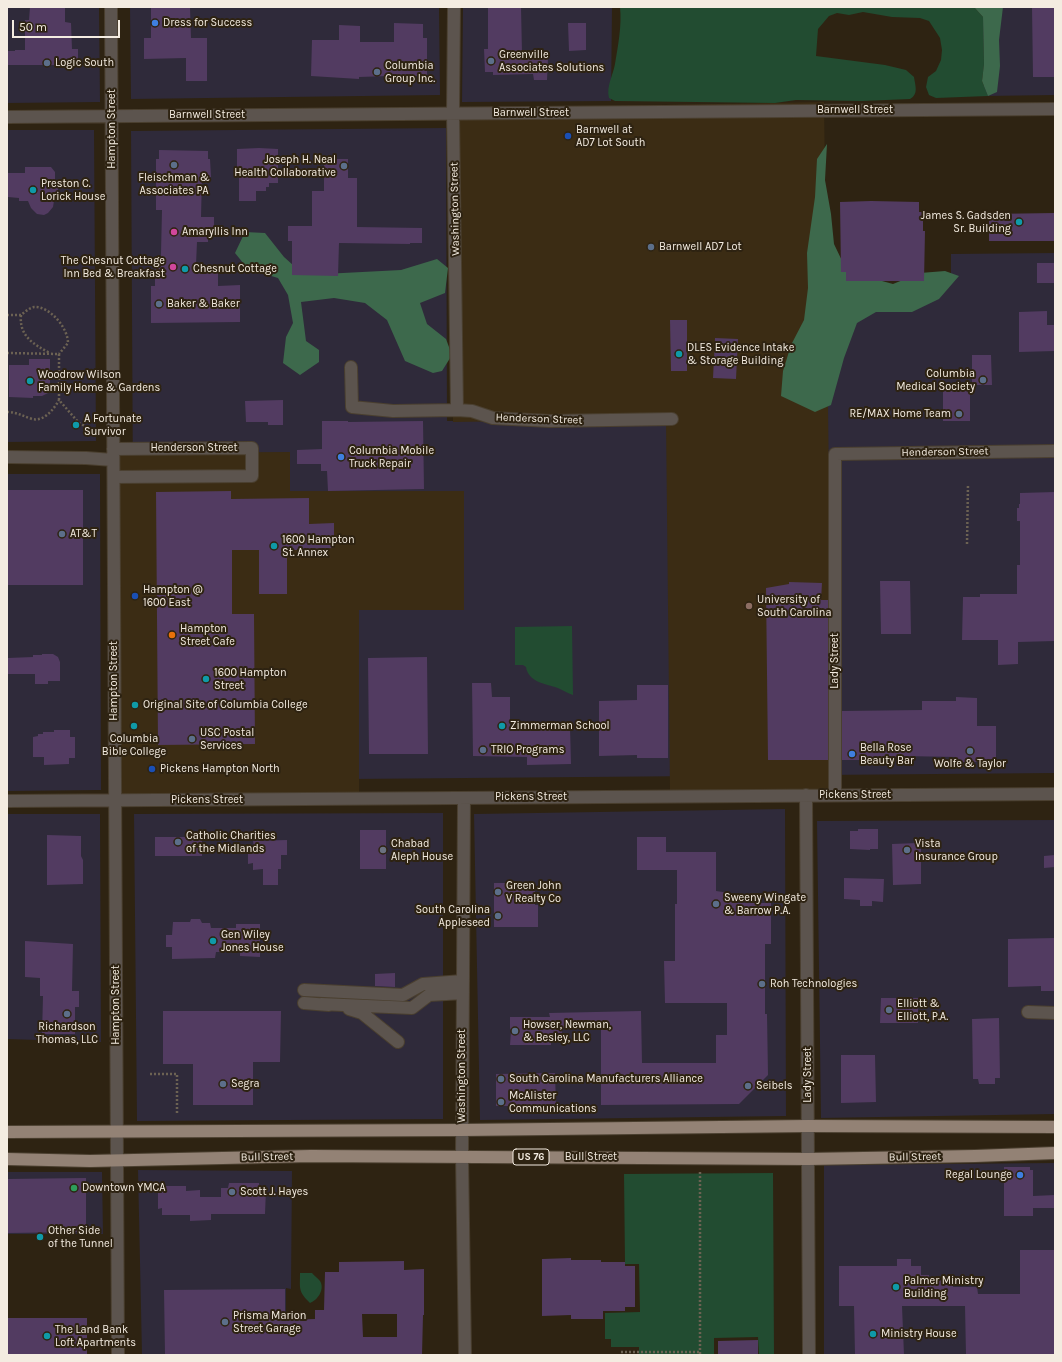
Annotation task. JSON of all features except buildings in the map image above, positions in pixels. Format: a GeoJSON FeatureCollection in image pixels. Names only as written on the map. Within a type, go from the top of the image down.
{"type":"FeatureCollection","features":[{"type":"Feature","properties":{"kind":"main road"},"geometry":{"type":"LineString","coordinates":[[7,1132],[462,1130],[808,1126],[1055,1127]]}},
{"type":"Feature","properties":{"kind":"main road","name":"Bull Street"},"geometry":{"type":"LineString","coordinates":[[7,1159],[117,1160],[311,1156],[462,1156],[808,1159],[1055,1153]]}},
{"type":"Feature","properties":{"kind":"street","name":"Hampton Street"},"geometry":{"type":"LineString","coordinates":[[111,7],[118,1355]]}},
{"type":"Feature","properties":{"kind":"street","name":"Washington Street"},"geometry":{"type":"LineString","coordinates":[[454,7],[453,113],[457,410]]}},
{"type":"Feature","properties":{"kind":"street","name":"Barnwell Street"},"geometry":{"type":"LineString","coordinates":[[7,117],[1055,109]]}},
{"type":"Feature","properties":{"kind":"street","name":"Henderson Street"},"geometry":{"type":"LineString","coordinates":[[351,367],[352,407],[392,411],[472,411],[493,418],[523,420],[558,421],[672,419]]}},
{"type":"Feature","properties":{"kind":"street","name":"Henderson Street"},"geometry":{"type":"LineString","coordinates":[[7,457],[86,458],[113,455],[252,448],[252,476],[114,477]]}},
{"type":"Feature","properties":{"kind":"street","name":"Henderson Street"},"geometry":{"type":"LineString","coordinates":[[835,454],[1055,451]]}},
{"type":"Feature","properties":{"kind":"street","name":"Lady Street"},"geometry":{"type":"LineString","coordinates":[[835,454],[835,795]]}},
{"type":"Feature","properties":{"kind":"street","name":"Pickens Street"},"geometry":{"type":"LineString","coordinates":[[7,801],[1055,794]]}},
{"type":"Feature","properties":{"kind":"street","name":"Lady Street"},"geometry":{"type":"LineString","coordinates":[[806,795],[809,1355]]}},
{"type":"Feature","properties":{"kind":"street","name":"Washington Street"},"geometry":{"type":"LineString","coordinates":[[464,798],[462,1156],[465,1355]]}},
{"type":"Feature","properties":{"kind":"street"},"geometry":{"type":"LineString","coordinates":[[426,990],[463,990],[430,1002],[415,1014],[362,1013],[321,1004],[304,997],[410,1000],[426,990]]}},
{"type":"Feature","properties":{"kind":"street"},"geometry":{"type":"LineString","coordinates":[[321,1004],[412,1008],[429,995],[463,990]]}},
{"type":"Feature","properties":{"kind":"street"},"geometry":{"type":"LineString","coordinates":[[1028,1012],[1055,1013]]}},
{"type":"Feature","properties":{"kind":"street"},"geometry":{"type":"LineString","coordinates":[[362,1013],[398,1042]]}},
{"type":"Feature","properties":{"kind":"path"},"geometry":{"type":"LineString","coordinates":[[7,315],[21,315],[28,309],[35,307],[42,309],[60,322],[68,336],[68,343],[59,354],[59,400],[50,412],[42,418],[33,419],[19,413],[7,412]]}},
{"type":"Feature","properties":{"kind":"path"},"geometry":{"type":"LineString","coordinates":[[21,315],[22,329],[26,337],[38,347],[51,354]]}},
{"type":"Feature","properties":{"kind":"path"},"geometry":{"type":"LineString","coordinates":[[7,353],[59,354]]}},
{"type":"Feature","properties":{"kind":"path"},"geometry":{"type":"LineString","coordinates":[[59,400],[79,423],[87,427]]}},
{"type":"Feature","properties":{"kind":"path"},"geometry":{"type":"LineString","coordinates":[[967,544],[968,484]]}},
{"type":"Feature","properties":{"kind":"path"},"geometry":{"type":"LineString","coordinates":[[150,1074],[177,1074],[177,1115]]}},
{"type":"Feature","properties":{"kind":"path"},"geometry":{"type":"LineString","coordinates":[[621,1352],[700,1353],[700,1171]]}},
{"type":"Feature","properties":{"kind":"shaded area"},"geometry":{"type":"Polygon","coordinates":[[[7,7],[99,7],[100,102],[7,103],[7,7]]]}},
{"type":"Feature","properties":{"kind":"shaded area"},"geometry":{"type":"Polygon","coordinates":[[[130,7],[439,7],[440,95],[131,99],[130,7]]]}},
{"type":"Feature","properties":{"kind":"shaded area"},"geometry":{"type":"Polygon","coordinates":[[[463,7],[612,7],[611,101],[462,102],[463,7]]]}},
{"type":"Feature","properties":{"kind":"shaded area"},"geometry":{"type":"Polygon","coordinates":[[[983,7],[1055,7],[1055,95],[984,96],[983,7]]]}},
{"type":"Feature","properties":{"kind":"shaded area","name":"University of South Carolina"},"geometry":{"type":"Polygon","coordinates":[[[824,102],[833,789],[670,792],[666,419],[453,422],[449,109],[824,102]]]}},
{"type":"Feature","properties":{"kind":"shaded area"},"geometry":{"type":"Polygon","coordinates":[[[446,128],[447,421],[821,418],[821,286],[951,285],[951,254],[1055,253],[1055,773],[350,779],[133,494],[131,131],[446,128]]]}},
{"type":"Feature","properties":{"kind":"shaded area"},"geometry":{"type":"Polygon","coordinates":[[[7,130],[94,130],[96,441],[7,442],[7,130]]]}},
{"type":"Feature","properties":{"kind":"shaded area"},"geometry":{"type":"Polygon","coordinates":[[[290,452],[290,491],[464,491],[464,610],[359,610],[359,802],[115,803],[116,453],[290,452]]]}},
{"type":"Feature","properties":{"kind":"shaded area"},"geometry":{"type":"Polygon","coordinates":[[[7,474],[100,474],[101,790],[7,791],[7,474]]]}},
{"type":"Feature","properties":{"kind":"shaded area"},"geometry":{"type":"Polygon","coordinates":[[[785,809],[786,1116],[480,1120],[474,814],[785,809]]]}},
{"type":"Feature","properties":{"kind":"shaded area"},"geometry":{"type":"Polygon","coordinates":[[[443,813],[443,1119],[137,1121],[134,814],[443,813]]]}},
{"type":"Feature","properties":{"kind":"shaded area"},"geometry":{"type":"Polygon","coordinates":[[[7,814],[100,814],[101,1042],[7,1039],[7,814]]]}},
{"type":"Feature","properties":{"kind":"shaded area"},"geometry":{"type":"Polygon","coordinates":[[[1055,820],[1055,1114],[821,1118],[817,821],[1055,820]]]}},
{"type":"Feature","properties":{"kind":"shaded area"},"geometry":{"type":"Polygon","coordinates":[[[1055,1163],[1055,1355],[824,1355],[824,1165],[1055,1163]]]}},
{"type":"Feature","properties":{"kind":"shaded area"},"geometry":{"type":"Polygon","coordinates":[[[138,1170],[292,1171],[291,1289],[286,1288],[286,1355],[142,1355],[138,1170]]]}},
{"type":"Feature","properties":{"kind":"shaded area"},"geometry":{"type":"Polygon","coordinates":[[[7,1172],[102,1172],[103,1234],[7,1234],[7,1172]]]}},
{"type":"Feature","properties":{"kind":"green space"},"geometry":{"type":"Polygon","coordinates":[[[620,7],[974,7],[983,17],[984,64],[982,81],[988,96],[936,98],[929,95],[926,87],[928,77],[936,71],[941,60],[942,50],[940,38],[929,21],[920,18],[892,17],[863,12],[849,15],[837,13],[829,16],[818,29],[816,56],[885,65],[906,70],[914,77],[916,86],[915,95],[910,99],[862,101],[796,100],[775,103],[615,101],[609,98],[608,90],[615,64],[620,21],[620,7]]]}},
{"type":"Feature","properties":{"kind":"green space"},"geometry":{"type":"Polygon","coordinates":[[[974,7],[1003,7],[999,40],[1000,66],[997,92],[988,96],[982,81],[984,64],[983,17],[974,7]]]}},
{"type":"Feature","properties":{"kind":"green space"},"geometry":{"type":"Polygon","coordinates":[[[827,144],[825,180],[831,214],[834,244],[845,267],[871,278],[893,284],[920,273],[945,271],[959,276],[939,299],[912,312],[876,312],[857,323],[844,358],[831,405],[815,412],[781,396],[783,371],[791,345],[804,320],[808,288],[807,253],[815,197],[817,159],[827,144]]]}},
{"type":"Feature","properties":{"kind":"green space"},"geometry":{"type":"Polygon","coordinates":[[[245,232],[265,233],[284,257],[304,275],[401,270],[437,259],[448,268],[445,293],[420,303],[427,324],[446,339],[452,355],[442,371],[433,373],[405,361],[387,320],[365,303],[334,298],[301,302],[306,341],[319,350],[319,362],[300,375],[283,363],[286,337],[293,323],[288,295],[278,278],[248,269],[235,253],[245,232]]]}},
{"type":"Feature","properties":{"kind":"green space"},"geometry":{"type":"Polygon","coordinates":[[[572,626],[573,695],[533,679],[527,672],[526,667],[523,665],[515,665],[515,627],[572,626]]]}},
{"type":"Feature","properties":{"kind":"green space"},"geometry":{"type":"Polygon","coordinates":[[[773,1173],[774,1355],[759,1355],[758,1337],[714,1338],[714,1355],[639,1355],[639,1347],[611,1347],[611,1339],[605,1339],[605,1313],[640,1312],[639,1264],[625,1264],[624,1174],[773,1173]]]}},
{"type":"Feature","properties":{"kind":"green space"},"geometry":{"type":"Polygon","coordinates":[[[300,1273],[312,1273],[321,1284],[322,1287],[320,1294],[313,1302],[310,1303],[303,1296],[300,1290],[300,1273]]]}},
{"type":"Feature","properties":{"kind":"place","name":"Dress for Success"},"geometry":{"type":"Point","coordinates":[155,23]}},
{"type":"Feature","properties":{"kind":"place","name":"Greenville Associates Solutions"},"geometry":{"type":"Point","coordinates":[491,61]}},
{"type":"Feature","properties":{"kind":"place","name":"Logic South"},"geometry":{"type":"Point","coordinates":[47,63]}},
{"type":"Feature","properties":{"kind":"place","name":"Columbia Group Inc."},"geometry":{"type":"Point","coordinates":[377,72]}},
{"type":"Feature","properties":{"kind":"place","name":"Barnwell at AD7 Lot South"},"geometry":{"type":"Point","coordinates":[568,136]}},
{"type":"Feature","properties":{"kind":"place","name":"Fleischman & Associates PA"},"geometry":{"type":"Point","coordinates":[174,165]}},
{"type":"Feature","properties":{"kind":"place","name":"Joseph H. Neal Health Collaborative"},"geometry":{"type":"Point","coordinates":[344,166]}},
{"type":"Feature","properties":{"kind":"place","name":"Preston C. Lorick House"},"geometry":{"type":"Point","coordinates":[33,190]}},
{"type":"Feature","properties":{"kind":"place","name":"James S. Gadsden Sr. Building"},"geometry":{"type":"Point","coordinates":[1019,222]}},
{"type":"Feature","properties":{"kind":"place","name":"Amaryllis Inn"},"geometry":{"type":"Point","coordinates":[174,232]}},
{"type":"Feature","properties":{"kind":"place","name":"Barnwell AD7 Lot"},"geometry":{"type":"Point","coordinates":[651,247]}},
{"type":"Feature","properties":{"kind":"place","name":"The Chesnut Cottage Inn Bed & Breakfast"},"geometry":{"type":"Point","coordinates":[173,267]}},
{"type":"Feature","properties":{"kind":"place","name":"Chesnut Cottage"},"geometry":{"type":"Point","coordinates":[185,269]}},
{"type":"Feature","properties":{"kind":"place","name":"Baker & Baker"},"geometry":{"type":"Point","coordinates":[159,304]}},
{"type":"Feature","properties":{"kind":"place","name":"DLES Evidence Intake & Storage Building"},"geometry":{"type":"Point","coordinates":[679,354]}},
{"type":"Feature","properties":{"kind":"place","name":"Columbia Medical Society"},"geometry":{"type":"Point","coordinates":[983,380]}},
{"type":"Feature","properties":{"kind":"place","name":"Woodrow Wilson Family Home & Gardens"},"geometry":{"type":"Point","coordinates":[30,381]}},
{"type":"Feature","properties":{"kind":"place","name":"RE/MAX Home Team"},"geometry":{"type":"Point","coordinates":[959,414]}},
{"type":"Feature","properties":{"kind":"place","name":"A Fortunate Survivor"},"geometry":{"type":"Point","coordinates":[76,425]}},
{"type":"Feature","properties":{"kind":"place","name":"Columbia Mobile Truck Repair"},"geometry":{"type":"Point","coordinates":[341,457]}},
{"type":"Feature","properties":{"kind":"place","name":"AT&T"},"geometry":{"type":"Point","coordinates":[62,534]}},
{"type":"Feature","properties":{"kind":"place","name":"1600 Hampton St. Annex"},"geometry":{"type":"Point","coordinates":[274,546]}},
{"type":"Feature","properties":{"kind":"place","name":"Hampton @ 1600 East"},"geometry":{"type":"Point","coordinates":[135,596]}},
{"type":"Feature","properties":{"kind":"place","name":"University of South Carolina"},"geometry":{"type":"Point","coordinates":[749,606]}},
{"type":"Feature","properties":{"kind":"place","name":"Hampton Street Cafe"},"geometry":{"type":"Point","coordinates":[172,635]}},
{"type":"Feature","properties":{"kind":"place","name":"1600 Hampton Street"},"geometry":{"type":"Point","coordinates":[206,679]}},
{"type":"Feature","properties":{"kind":"place","name":"Original Site of Columbia College"},"geometry":{"type":"Point","coordinates":[135,705]}},
{"type":"Feature","properties":{"kind":"place","name":"Columbia Bible College"},"geometry":{"type":"Point","coordinates":[134,726]}},
{"type":"Feature","properties":{"kind":"place","name":"Zimmerman School"},"geometry":{"type":"Point","coordinates":[502,726]}},
{"type":"Feature","properties":{"kind":"place","name":"USC Postal Services"},"geometry":{"type":"Point","coordinates":[192,739]}},
{"type":"Feature","properties":{"kind":"place","name":"TRIO Programs"},"geometry":{"type":"Point","coordinates":[483,750]}},
{"type":"Feature","properties":{"kind":"place","name":"Wolfe & Taylor"},"geometry":{"type":"Point","coordinates":[970,751]}},
{"type":"Feature","properties":{"kind":"place","name":"Bella Rose Beauty Bar"},"geometry":{"type":"Point","coordinates":[852,754]}},
{"type":"Feature","properties":{"kind":"place","name":"Pickens Hampton North"},"geometry":{"type":"Point","coordinates":[152,769]}},
{"type":"Feature","properties":{"kind":"place","name":"Catholic Charities of the Midlands"},"geometry":{"type":"Point","coordinates":[178,842]}},
{"type":"Feature","properties":{"kind":"place","name":"Chabad Aleph House"},"geometry":{"type":"Point","coordinates":[383,850]}},
{"type":"Feature","properties":{"kind":"place","name":"Vista Insurance Group"},"geometry":{"type":"Point","coordinates":[907,850]}},
{"type":"Feature","properties":{"kind":"place","name":"Green John V Realty Co"},"geometry":{"type":"Point","coordinates":[498,892]}},
{"type":"Feature","properties":{"kind":"place","name":"Sweeny Wingate & Barrow P.A."},"geometry":{"type":"Point","coordinates":[716,904]}},
{"type":"Feature","properties":{"kind":"place","name":"South Carolina Appleseed"},"geometry":{"type":"Point","coordinates":[498,916]}},
{"type":"Feature","properties":{"kind":"place","name":"Gen Wiley Jones House"},"geometry":{"type":"Point","coordinates":[213,941]}},
{"type":"Feature","properties":{"kind":"place","name":"Roh Technologies"},"geometry":{"type":"Point","coordinates":[762,984]}},
{"type":"Feature","properties":{"kind":"place","name":"Elliott & Elliott, P.A."},"geometry":{"type":"Point","coordinates":[889,1010]}},
{"type":"Feature","properties":{"kind":"place","name":"Richardson Thomas, LLC"},"geometry":{"type":"Point","coordinates":[67,1014]}},
{"type":"Feature","properties":{"kind":"place","name":"Howser, Newman, & Besley, LLC"},"geometry":{"type":"Point","coordinates":[515,1031]}},
{"type":"Feature","properties":{"kind":"place","name":"South Carolina Manufacturers Alliance"},"geometry":{"type":"Point","coordinates":[501,1079]}},
{"type":"Feature","properties":{"kind":"place","name":"Segra"},"geometry":{"type":"Point","coordinates":[223,1084]}},
{"type":"Feature","properties":{"kind":"place","name":"Seibels"},"geometry":{"type":"Point","coordinates":[748,1086]}},
{"type":"Feature","properties":{"kind":"place","name":"McAlister Communications"},"geometry":{"type":"Point","coordinates":[501,1102]}},
{"type":"Feature","properties":{"kind":"place","name":"Regal Lounge"},"geometry":{"type":"Point","coordinates":[1020,1175]}},
{"type":"Feature","properties":{"kind":"place","name":"Downtown YMCA"},"geometry":{"type":"Point","coordinates":[74,1188]}},
{"type":"Feature","properties":{"kind":"place","name":"Scott J. Hayes"},"geometry":{"type":"Point","coordinates":[232,1192]}},
{"type":"Feature","properties":{"kind":"place","name":"Other Side of the Tunnel"},"geometry":{"type":"Point","coordinates":[40,1237]}},
{"type":"Feature","properties":{"kind":"place","name":"Palmer Ministry Building"},"geometry":{"type":"Point","coordinates":[896,1287]}},
{"type":"Feature","properties":{"kind":"place","name":"Prisma Marion Street Garage"},"geometry":{"type":"Point","coordinates":[225,1322]}},
{"type":"Feature","properties":{"kind":"place","name":"Ministry House"},"geometry":{"type":"Point","coordinates":[873,1334]}},
{"type":"Feature","properties":{"kind":"place","name":"The Land Bank Loft Apartments"},"geometry":{"type":"Point","coordinates":[47,1336]}}]}
